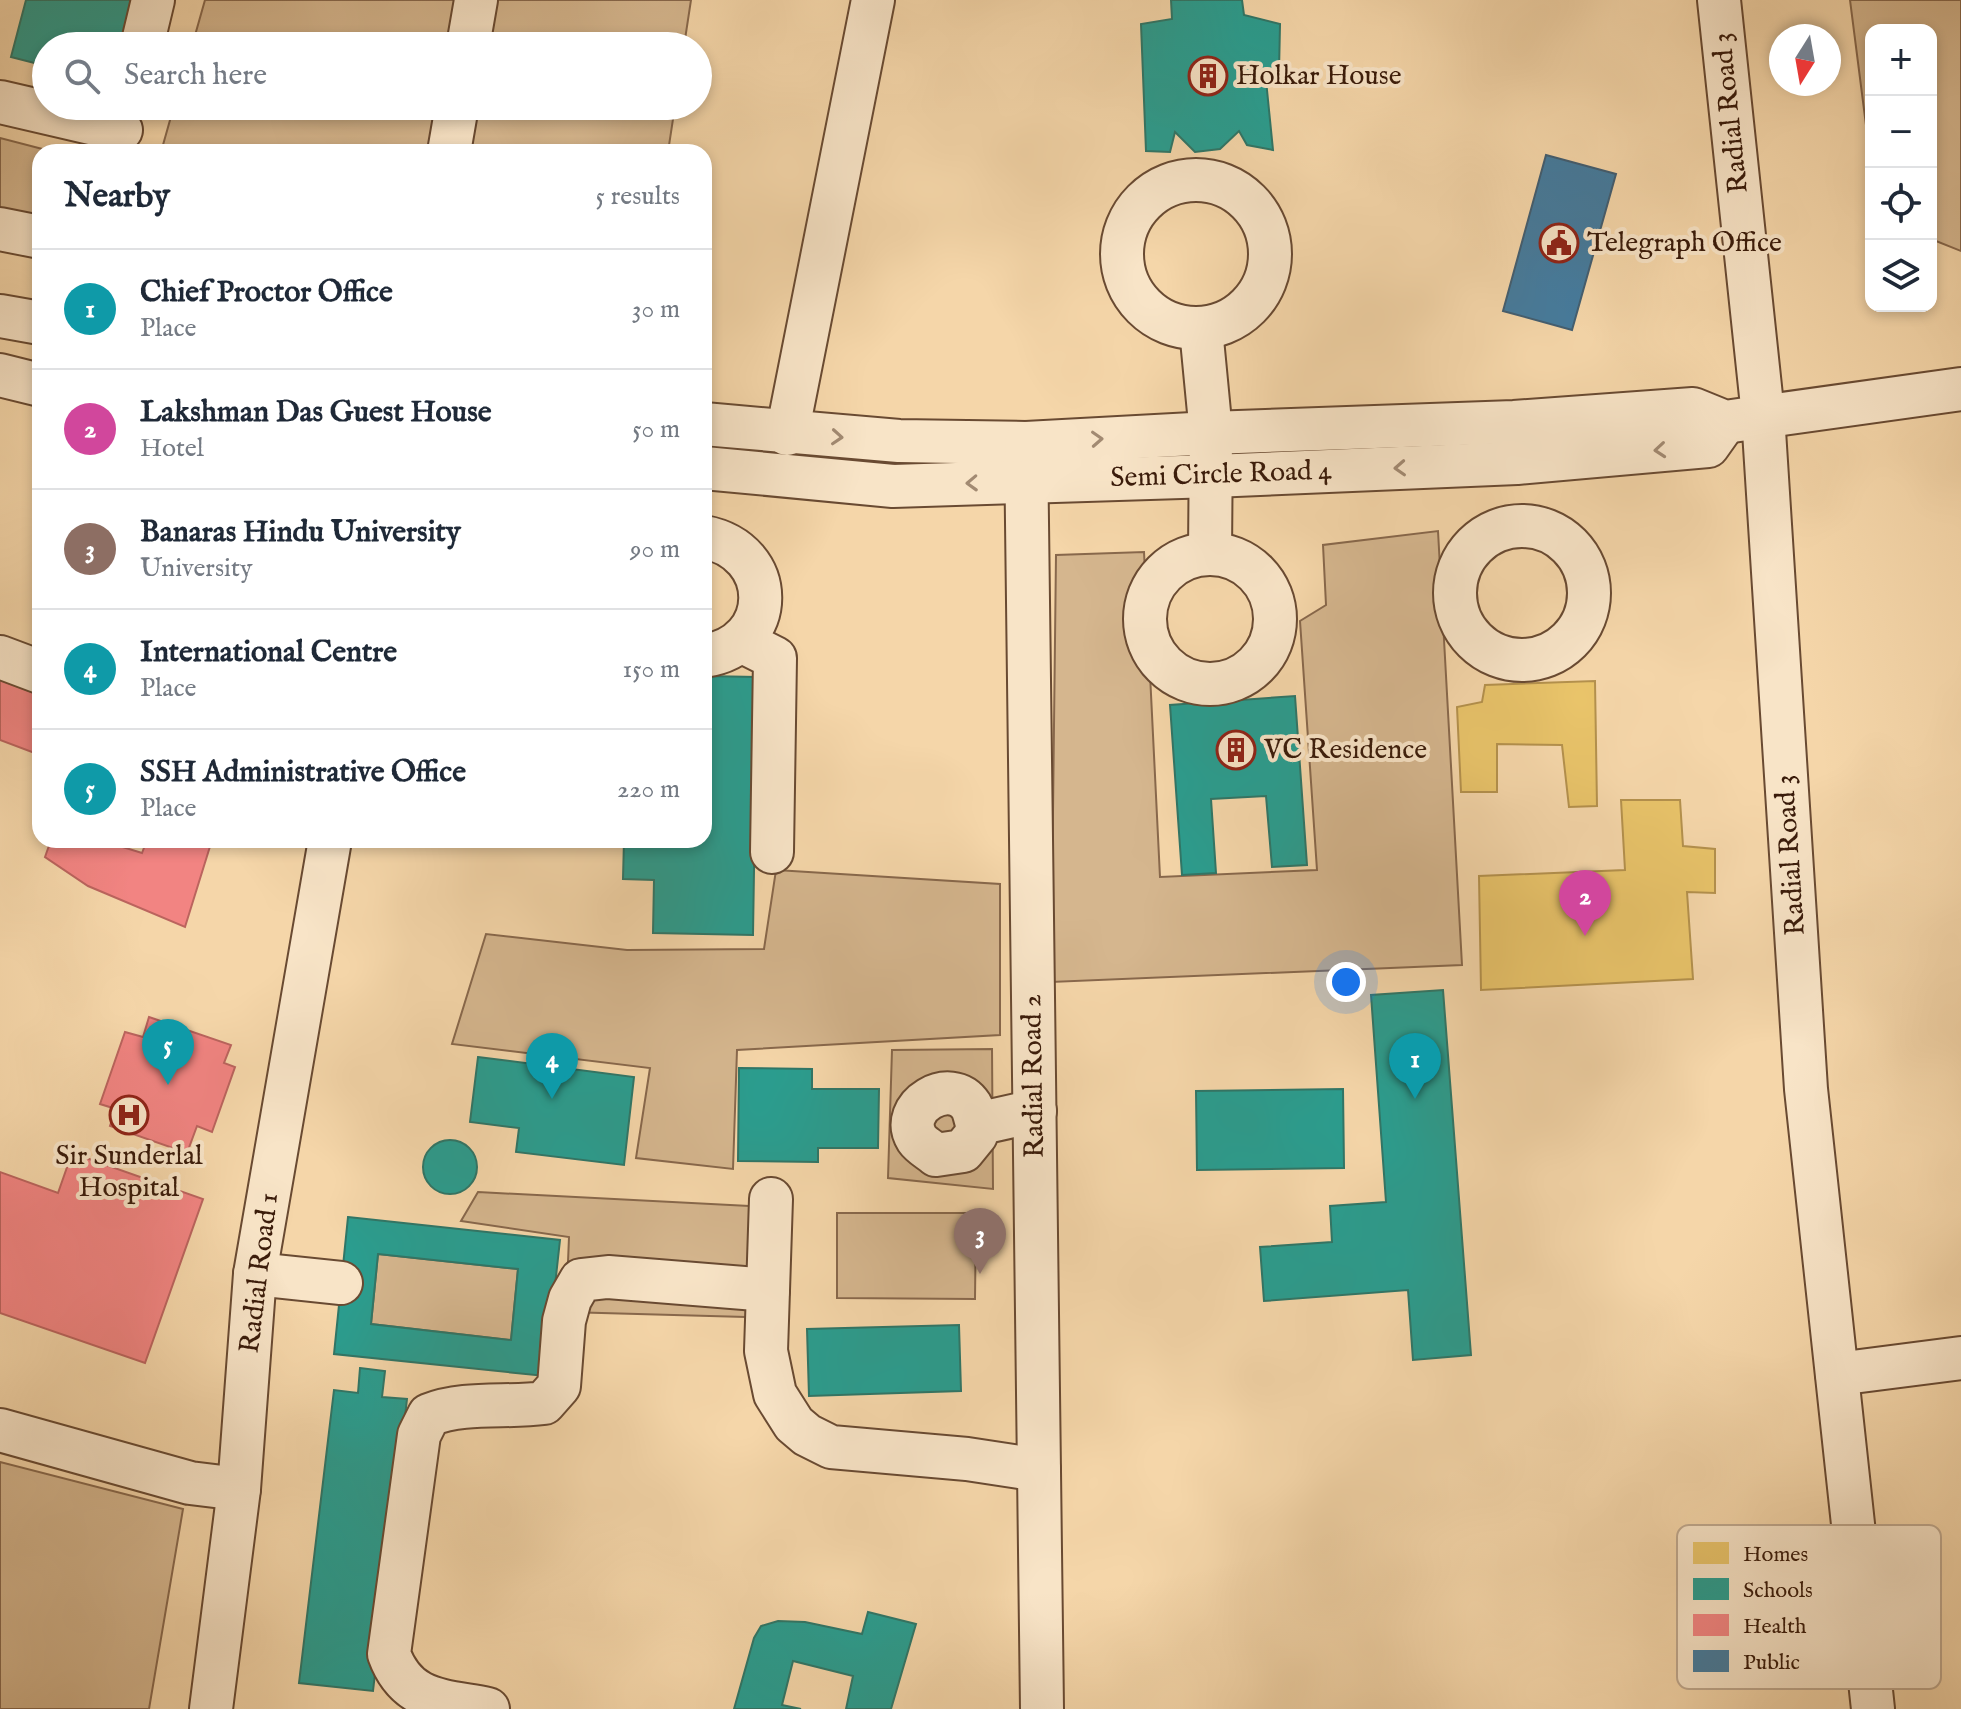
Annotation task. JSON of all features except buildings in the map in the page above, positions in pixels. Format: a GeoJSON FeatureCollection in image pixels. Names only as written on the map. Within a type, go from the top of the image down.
{"type":"FeatureCollection","features":[{"type":"Feature","properties":{"kind":"street"},"geometry":{"type":"LineString","coordinates":[[145,32],[153,0]]}},
{"type":"Feature","properties":{"kind":"street"},"geometry":{"type":"LineString","coordinates":[[470,32],[476,0]]}},
{"type":"Feature","properties":{"kind":"street"},"geometry":{"type":"LineString","coordinates":[[787,434],[873,0]]}},
{"type":"Feature","properties":{"kind":"street","name":"Radial Road 3"},"geometry":{"type":"LineString","coordinates":[[1719,0],[1744,418],[1806,1089],[1853,1525]]}},
{"type":"Feature","properties":{"kind":"street"},"geometry":{"type":"LineString","coordinates":[[0,102],[32,109]]}},
{"type":"Feature","properties":{"kind":"street"},"geometry":{"type":"LineString","coordinates":[[81,120],[121,129]]}},
{"type":"Feature","properties":{"kind":"street"},"geometry":{"type":"LineString","coordinates":[[450,144],[455,120]]}},
{"type":"Feature","properties":{"kind":"street"},"geometry":{"type":"LineString","coordinates":[[0,229],[32,235]]}},
{"type":"Feature","properties":{"kind":"street"},"geometry":{"type":"LineString","coordinates":[[0,316],[32,322]]}},
{"type":"Feature","properties":{"kind":"street"},"geometry":{"type":"LineString","coordinates":[[1201,329],[1213,476],[1210,554]]}},
{"type":"Feature","properties":{"kind":"street"},"geometry":{"type":"LineString","coordinates":[[0,375],[32,383]]}},
{"type":"Feature","properties":{"kind":"street","name":"Semi Circle Road 4"},"geometry":{"type":"LineString","coordinates":[[712,475],[893,486],[1211,433],[1514,422],[1693,409],[1744,418],[1961,389]]}},
{"type":"Feature","properties":{"kind":"street","name":"Semi Circle Road 4"},"geometry":{"type":"LineString","coordinates":[[712,426],[899,441],[1026,462],[1213,476],[1517,463],[1708,446],[1744,418]]}},
{"type":"Feature","properties":{"kind":"street"},"geometry":{"type":"LineString","coordinates":[[1514,422],[1517,525]]}},
{"type":"Feature","properties":{"kind":"street","name":"Radial Road 2"},"geometry":{"type":"LineString","coordinates":[[1026,462],[1042,1709]]}},
{"type":"Feature","properties":{"kind":"street"},"geometry":{"type":"LineString","coordinates":[[712,538],[723,540],[743,554],[757,574],[761,598],[756,622],[723,648]]}},
{"type":"Feature","properties":{"kind":"street"},"geometry":{"type":"LineString","coordinates":[[723,648],[775,658],[772,852]]}},
{"type":"Feature","properties":{"kind":"street"},"geometry":{"type":"LineString","coordinates":[[0,657],[32,669]]}},
{"type":"Feature","properties":{"kind":"street","name":"Radial Road 1"},"geometry":{"type":"LineString","coordinates":[[211,1709],[239,1489],[255,1274],[329,848]]}},
{"type":"Feature","properties":{"kind":"street"},"geometry":{"type":"LineString","coordinates":[[896,1125],[936,1155],[963,1151],[976,1135],[977,1124],[1035,1111]]}},
{"type":"Feature","properties":{"kind":"street"},"geometry":{"type":"LineString","coordinates":[[771,1199],[766,1351],[775,1394],[794,1424],[807,1435],[831,1447],[967,1459],[1039,1470]]}},
{"type":"Feature","properties":{"kind":"street"},"geometry":{"type":"LineString","coordinates":[[255,1274],[341,1283]]}},
{"type":"Feature","properties":{"kind":"street"},"geometry":{"type":"LineString","coordinates":[[488,1709],[430,1697],[408,1687],[396,1673],[389,1654],[419,1435],[429,1415],[450,1407],[519,1407],[544,1403],[559,1386],[564,1321],[570,1299],[581,1280],[608,1277],[768,1290]]}},
{"type":"Feature","properties":{"kind":"street"},"geometry":{"type":"LineString","coordinates":[[1837,1374],[1961,1358]]}},
{"type":"Feature","properties":{"kind":"street"},"geometry":{"type":"LineString","coordinates":[[0,1430],[190,1483],[239,1489]]}},
{"type":"Feature","properties":{"kind":"street","name":"Radial Road 3"},"geometry":{"type":"LineString","coordinates":[[1871,1689],[1873,1709]]}},
{"type":"Feature","properties":{"kind":"shaded area"},"geometry":{"type":"Polygon","coordinates":[[[205,0],[691,0],[686,32],[196,32],[205,0]]]}},
{"type":"Feature","properties":{"kind":"shaded area"},"geometry":{"type":"Polygon","coordinates":[[[1850,0],[1961,0],[1961,251],[1937,241],[1937,24],[1865,24],[1865,117],[1850,0]]]}},
{"type":"Feature","properties":{"kind":"shaded area"},"geometry":{"type":"Polygon","coordinates":[[[170,120],[673,120],[669,144],[163,144],[170,120]]]}},
{"type":"Feature","properties":{"kind":"shaded area"},"geometry":{"type":"Polygon","coordinates":[[[0,138],[32,146],[32,237],[0,229],[0,138]]]}},
{"type":"Feature","properties":{"kind":"shaded area"},"geometry":{"type":"Polygon","coordinates":[[[1438,531],[1462,965],[1051,982],[1056,555],[1144,552],[1160,877],[1317,870],[1300,621],[1326,605],[1323,545],[1438,531]]]}},
{"type":"Feature","properties":{"kind":"shaded area"},"geometry":{"type":"Polygon","coordinates":[[[776,870],[1000,884],[1000,1035],[737,1050],[733,1169],[636,1158],[650,1068],[452,1044],[486,934],[627,950],[764,949],[776,870]]]}},
{"type":"Feature","properties":{"kind":"shaded area"},"geometry":{"type":"Polygon","coordinates":[[[992,1049],[993,1189],[888,1178],[892,1050],[992,1049]]]}},
{"type":"Feature","properties":{"kind":"shaded area"},"geometry":{"type":"Polygon","coordinates":[[[478,1192],[789,1208],[784,1318],[566,1312],[569,1237],[461,1221],[478,1192]]]}},
{"type":"Feature","properties":{"kind":"shaded area"},"geometry":{"type":"Polygon","coordinates":[[[837,1213],[976,1213],[975,1299],[837,1298],[837,1213]]]}},
{"type":"Feature","properties":{"kind":"shaded area"},"geometry":{"type":"Polygon","coordinates":[[[378,1254],[518,1269],[511,1340],[371,1324],[378,1254]]]}},
{"type":"Feature","properties":{"kind":"shaded area"},"geometry":{"type":"Polygon","coordinates":[[[0,1462],[183,1509],[149,1709],[0,1709],[0,1462]]]}},
{"type":"Feature","properties":{"kind":"place","name":"Holkar House"},"geometry":{"type":"Point","coordinates":[1208,76]}},
{"type":"Feature","properties":{"kind":"place","name":"Telegraph Office"},"geometry":{"type":"Point","coordinates":[1559,243]}},
{"type":"Feature","properties":{"kind":"place","name":"VC Residence"},"geometry":{"type":"Point","coordinates":[1236,750]}},
{"type":"Feature","properties":{"kind":"place","name":"Lakshman Das Guest House"},"geometry":{"type":"Point","coordinates":[1585,936]}},
{"type":"Feature","properties":{"kind":"place","name":"SSH Administrative Office"},"geometry":{"type":"Point","coordinates":[168,1085]}},
{"type":"Feature","properties":{"kind":"place","name":"International Centre"},"geometry":{"type":"Point","coordinates":[552,1099]}},
{"type":"Feature","properties":{"kind":"place","name":"Chief Proctor Office"},"geometry":{"type":"Point","coordinates":[1415,1099]}},
{"type":"Feature","properties":{"kind":"place","name":"Sir Sunderlal Hospital"},"geometry":{"type":"Point","coordinates":[129,1115]}},
{"type":"Feature","properties":{"kind":"place","name":"Banaras Hindu University"},"geometry":{"type":"Point","coordinates":[980,1274]}}]}
